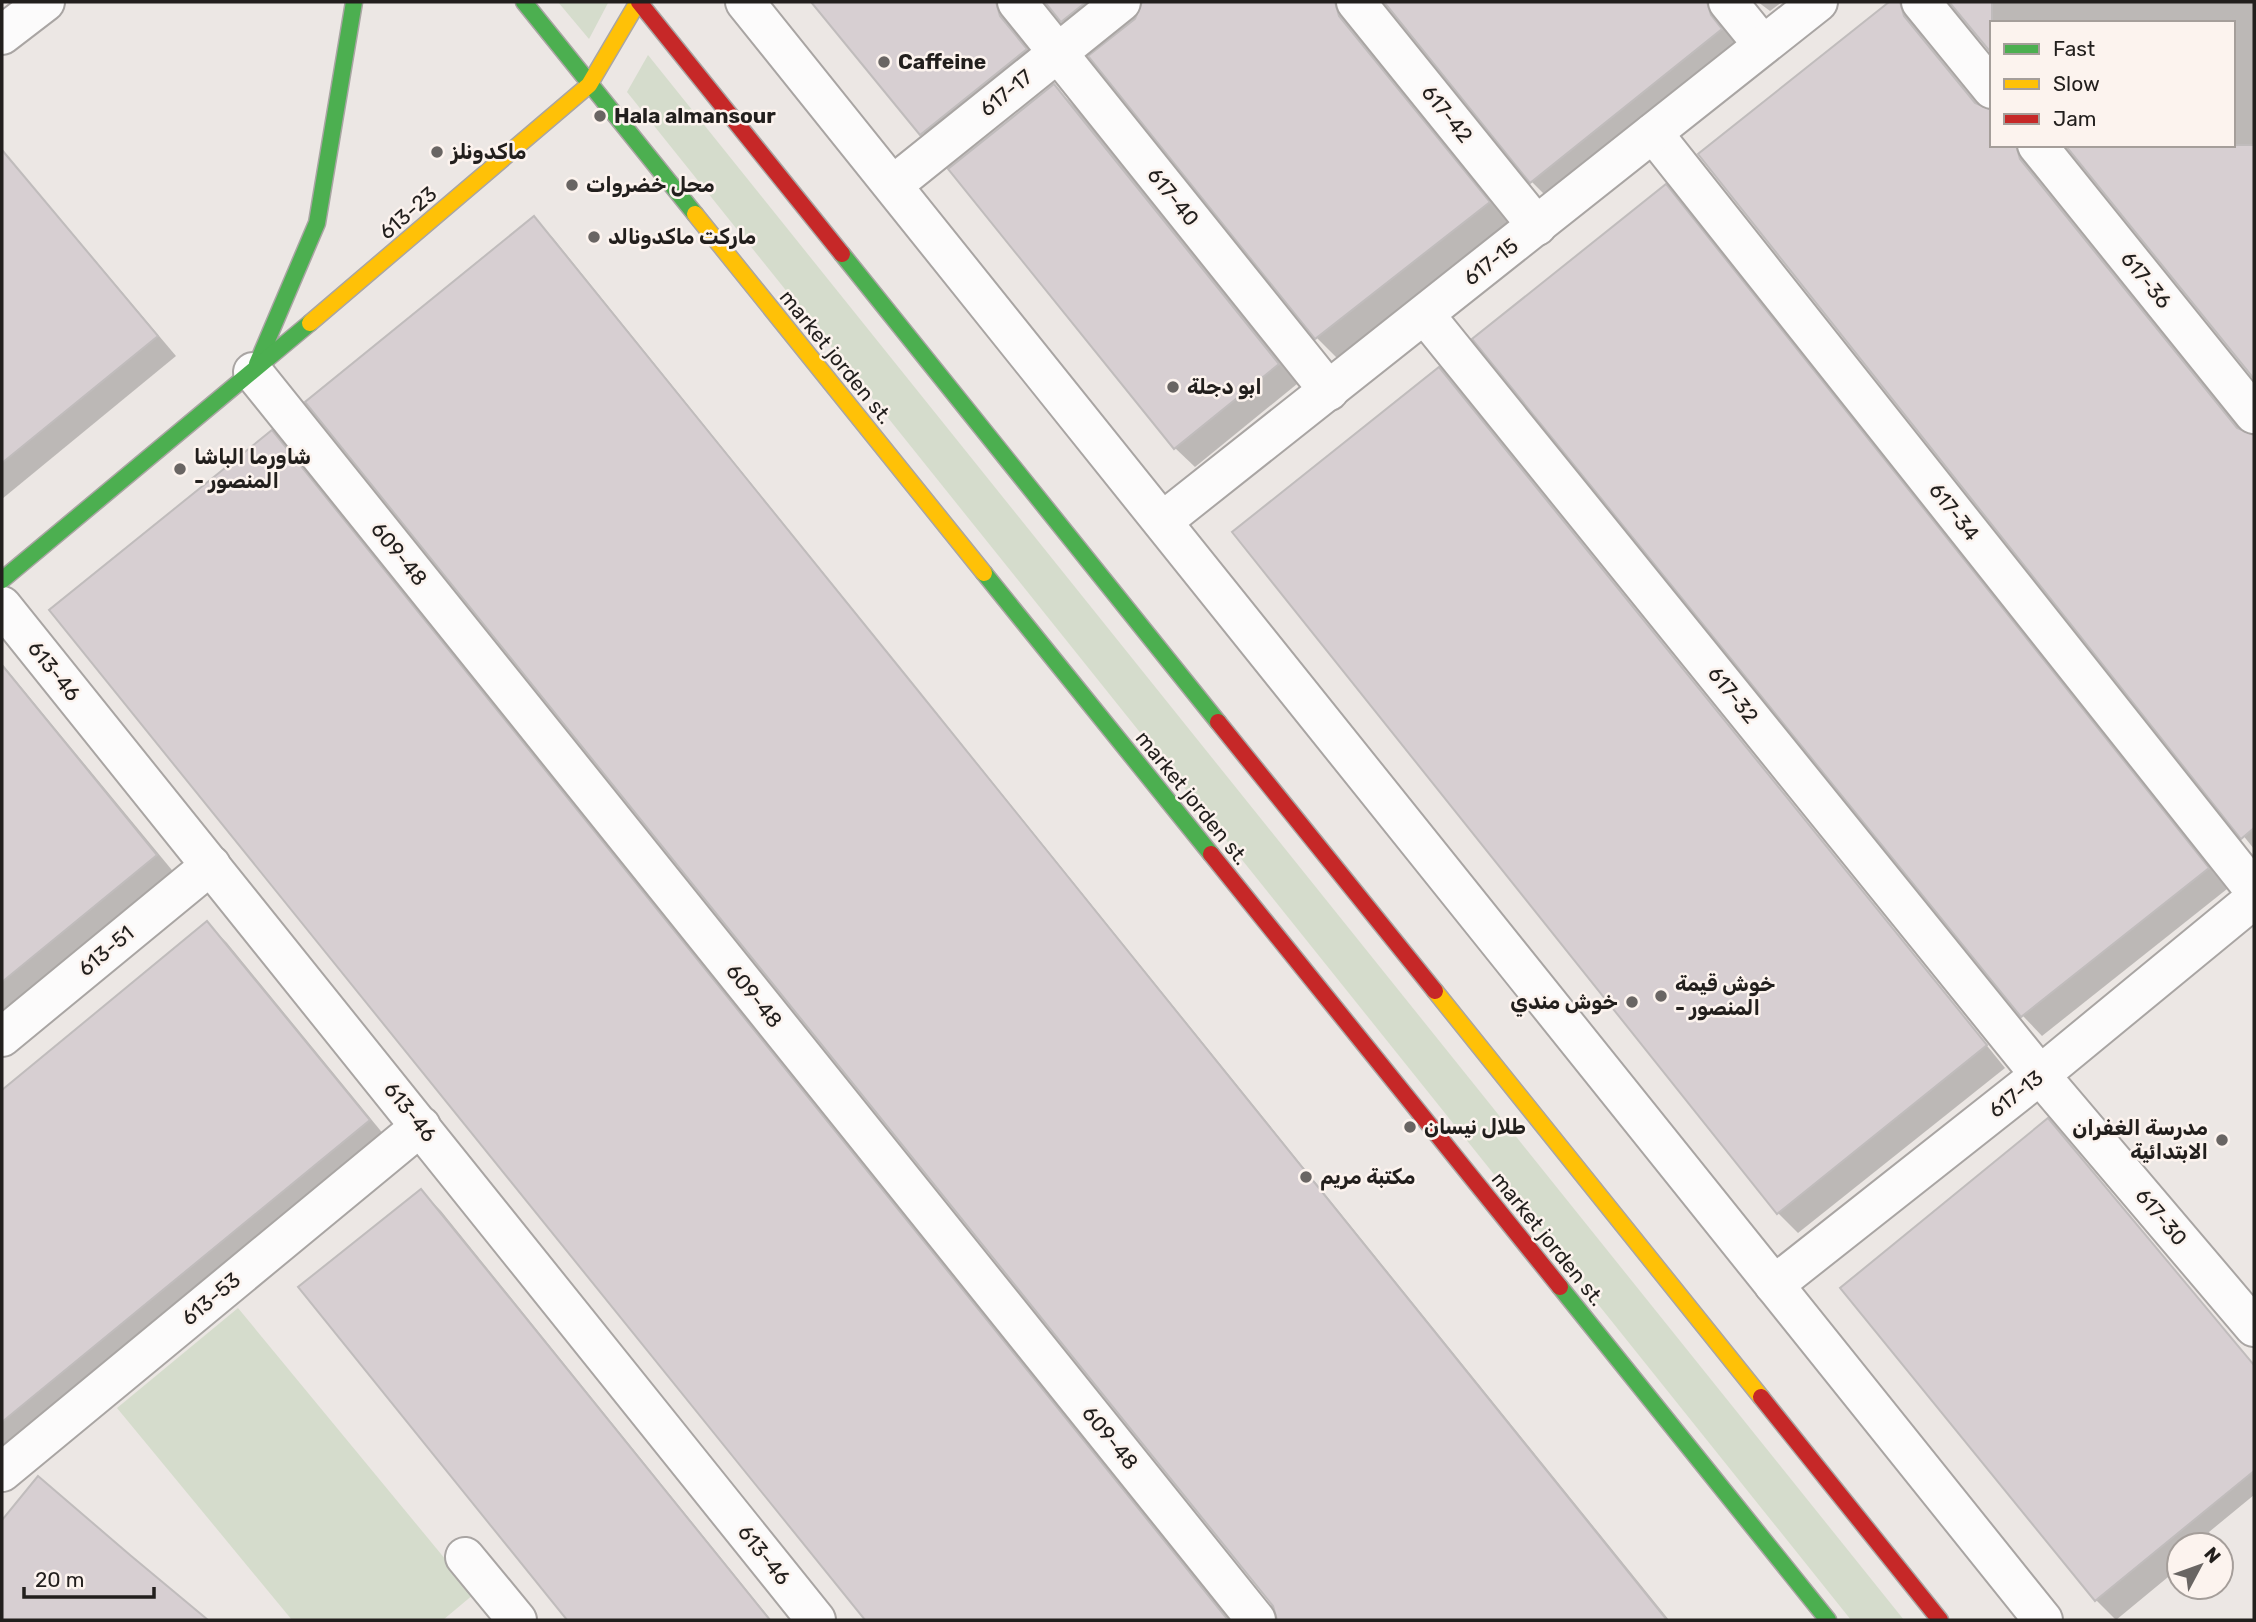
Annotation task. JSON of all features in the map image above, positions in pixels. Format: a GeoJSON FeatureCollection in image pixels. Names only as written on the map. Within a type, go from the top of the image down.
{"type":"FeatureCollection","features":[{"type":"Feature","properties":{"kind":"main road","name":"613-23"},"geometry":{"type":"LineString","coordinates":[[253,372],[317,223],[354,2]]}},
{"type":"Feature","properties":{"kind":"main road","name":"market jorden st."},"geometry":{"type":"LineString","coordinates":[[524,2],[1828,1620]]}},
{"type":"Feature","properties":{"kind":"main road","name":"613-23"},"geometry":{"type":"LineString","coordinates":[[2,580],[253,372],[589,85],[639,2]]}},
{"type":"Feature","properties":{"kind":"main road"},"geometry":{"type":"LineString","coordinates":[[639,2],[1940,1620]]}},
{"type":"Feature","properties":{"kind":"street"},"geometry":{"type":"LineString","coordinates":[[2,35],[45,2]]}},
{"type":"Feature","properties":{"kind":"street"},"geometry":{"type":"LineString","coordinates":[[745,2],[2043,1620]]}},
{"type":"Feature","properties":{"kind":"street","name":"617-40"},"geometry":{"type":"LineString","coordinates":[[1017,2],[1329,391]]}},
{"type":"Feature","properties":{"kind":"street","name":"617-17"},"geometry":{"type":"LineString","coordinates":[[893,185],[1056,51],[1121,2]]}},
{"type":"Feature","properties":{"kind":"street","name":"617-42"},"geometry":{"type":"LineString","coordinates":[[1356,2],[1537,226]]}},
{"type":"Feature","properties":{"kind":"street"},"geometry":{"type":"LineString","coordinates":[[1728,2],[1763,45]]}},
{"type":"Feature","properties":{"kind":"street","name":"617-15"},"geometry":{"type":"LineString","coordinates":[[1163,521],[1818,2]]}},
{"type":"Feature","properties":{"kind":"street"},"geometry":{"type":"LineString","coordinates":[[1922,2],[1990,87]]}},
{"type":"Feature","properties":{"kind":"street","name":"617-34"},"geometry":{"type":"LineString","coordinates":[[1653,133],[2254,890]]}},
{"type":"Feature","properties":{"kind":"street","name":"617-36"},"geometry":{"type":"LineString","coordinates":[[2039,147],[2254,414]]}},
{"type":"Feature","properties":{"kind":"street","name":"617-32"},"geometry":{"type":"LineString","coordinates":[[1425,315],[2040,1075]]}},
{"type":"Feature","properties":{"kind":"street","name":"609-48"},"geometry":{"type":"LineString","coordinates":[[253,372],[1256,1620]]}},
{"type":"Feature","properties":{"kind":"street","name":"613-46"},"geometry":{"type":"LineString","coordinates":[[2,606],[816,1620]]}},
{"type":"Feature","properties":{"kind":"street","name":"613-51"},"geometry":{"type":"LineString","coordinates":[[2,1037],[211,865]]}},
{"type":"Feature","properties":{"kind":"street","name":"617-13"},"geometry":{"type":"LineString","coordinates":[[1774,1285],[2040,1075],[2254,899]]}},
{"type":"Feature","properties":{"kind":"street","name":"617-30"},"geometry":{"type":"LineString","coordinates":[[2040,1075],[2254,1327]]}},
{"type":"Feature","properties":{"kind":"street","name":"613-53"},"geometry":{"type":"LineString","coordinates":[[2,1472],[421,1126]]}},
{"type":"Feature","properties":{"kind":"street"},"geometry":{"type":"LineString","coordinates":[[466,1557],[517,1620]]}},
{"type":"Feature","properties":{"kind":"green space"},"geometry":{"type":"Polygon","coordinates":[[[558,2],[607,2],[608,3],[589,39],[558,2]]]}},
{"type":"Feature","properties":{"kind":"green space"},"geometry":{"type":"Polygon","coordinates":[[[648,55],[1904,1620],[1851,1620],[627,92],[648,55]]]}},
{"type":"Feature","properties":{"kind":"green space"},"geometry":{"type":"Polygon","coordinates":[[[238,1308],[474,1594],[443,1620],[292,1620],[117,1408],[238,1308]]]}},
{"type":"Feature","properties":{"kind":"building"},"geometry":{"type":"Polygon","coordinates":[[[811,2],[996,2],[1000,16],[1027,49],[920,135],[811,2]]]}},
{"type":"Feature","properties":{"kind":"building"},"geometry":{"type":"Polygon","coordinates":[[[1045,2],[1086,2],[1061,22],[1045,2]]]}},
{"type":"Feature","properties":{"kind":"building"},"geometry":{"type":"Polygon","coordinates":[[[1142,2],[1335,2],[1339,16],[1490,202],[1315,339],[1088,56],[1135,19],[1142,2]]]}},
{"type":"Feature","properties":{"kind":"building"},"geometry":{"type":"Polygon","coordinates":[[[1384,2],[1707,2],[1711,15],[1722,29],[1530,183],[1384,2]]]}},
{"type":"Feature","properties":{"kind":"building"},"geometry":{"type":"Polygon","coordinates":[[[1889,2],[1900,2],[1904,16],[1975,103],[1990,109],[1990,147],[2017,147],[2020,159],[2237,428],[2254,435],[2254,828],[2241,839],[1698,154],[1889,2]]]}},
{"type":"Feature","properties":{"kind":"building"},"geometry":{"type":"Polygon","coordinates":[[[1949,2],[1992,2],[1990,52],[1949,2]]]}},
{"type":"Feature","properties":{"kind":"building"},"geometry":{"type":"Polygon","coordinates":[[[1054,84],[1279,364],[1174,449],[948,169],[1054,84]]]}},
{"type":"Feature","properties":{"kind":"building"},"geometry":{"type":"Polygon","coordinates":[[[2254,145],[2254,379],[2067,147],[2254,145]]]}},
{"type":"Feature","properties":{"kind":"building"},"geometry":{"type":"Polygon","coordinates":[[[2,150],[158,336],[2,463],[2,150]]]}},
{"type":"Feature","properties":{"kind":"building"},"geometry":{"type":"Polygon","coordinates":[[[1666,184],[2209,868],[2021,1017],[1472,339],[1666,184]]]}},
{"type":"Feature","properties":{"kind":"building"},"geometry":{"type":"Polygon","coordinates":[[[534,216],[1667,1620],[1277,1620],[1273,1606],[305,402],[534,216]]]}},
{"type":"Feature","properties":{"kind":"building"},"geometry":{"type":"Polygon","coordinates":[[[1439,367],[1987,1045],[1777,1214],[1232,532],[1439,367]]]}},
{"type":"Feature","properties":{"kind":"building"},"geometry":{"type":"Polygon","coordinates":[[[272,430],[1228,1620],[865,1620],[49,610],[272,430]]]}},
{"type":"Feature","properties":{"kind":"building"},"geometry":{"type":"Polygon","coordinates":[[[2,665],[157,855],[2,982],[2,665]]]}},
{"type":"Feature","properties":{"kind":"building"},"geometry":{"type":"Polygon","coordinates":[[[207,921],[370,1120],[2,1422],[2,1090],[207,921]]]}},
{"type":"Feature","properties":{"kind":"building"},"geometry":{"type":"Polygon","coordinates":[[[2048,1118],[2254,1365],[2254,1471],[2181,1531],[2165,1531],[2165,1544],[2095,1601],[1840,1288],[2048,1118]]]}},
{"type":"Feature","properties":{"kind":"building"},"geometry":{"type":"Polygon","coordinates":[[[421,1189],[770,1620],[567,1620],[298,1287],[421,1189]]]}},
{"type":"Feature","properties":{"kind":"building"},"geometry":{"type":"Polygon","coordinates":[[[38,1476],[208,1620],[2,1620],[2,1520],[38,1476]]]}},
{"type":"Feature","properties":{"kind":"traffic: fast"},"geometry":{"type":"LineString","coordinates":[[257,364],[317,223],[354,2]]}},
{"type":"Feature","properties":{"kind":"traffic: fast"},"geometry":{"type":"LineString","coordinates":[[524,2],[695,214]]}},
{"type":"Feature","properties":{"kind":"traffic: fast"},"geometry":{"type":"LineString","coordinates":[[842,254],[1218,722]]}},
{"type":"Feature","properties":{"kind":"traffic: fast"},"geometry":{"type":"LineString","coordinates":[[2,580],[310,323]]}},
{"type":"Feature","properties":{"kind":"traffic: fast"},"geometry":{"type":"LineString","coordinates":[[984,573],[1211,854]]}},
{"type":"Feature","properties":{"kind":"traffic: fast"},"geometry":{"type":"LineString","coordinates":[[1560,1287],[1828,1620]]}},
{"type":"Feature","properties":{"kind":"traffic: slow"},"geometry":{"type":"LineString","coordinates":[[310,323],[589,85],[638,2]]}},
{"type":"Feature","properties":{"kind":"traffic: slow"},"geometry":{"type":"LineString","coordinates":[[695,214],[984,573]]}},
{"type":"Feature","properties":{"kind":"traffic: slow"},"geometry":{"type":"LineString","coordinates":[[1435,991],[1761,1397]]}},
{"type":"Feature","properties":{"kind":"traffic: jam"},"geometry":{"type":"LineString","coordinates":[[639,2],[842,254]]}},
{"type":"Feature","properties":{"kind":"traffic: jam"},"geometry":{"type":"LineString","coordinates":[[1218,722],[1435,991]]}},
{"type":"Feature","properties":{"kind":"traffic: jam"},"geometry":{"type":"LineString","coordinates":[[1211,854],[1560,1287]]}},
{"type":"Feature","properties":{"kind":"traffic: jam"},"geometry":{"type":"LineString","coordinates":[[1761,1397],[1940,1620]]}},
{"type":"Feature","properties":{"kind":"place","name":"Caffeine"},"geometry":{"type":"Point","coordinates":[884,62]}},
{"type":"Feature","properties":{"kind":"place","name":"Hala almansour"},"geometry":{"type":"Point","coordinates":[600,116]}},
{"type":"Feature","properties":{"kind":"place","name":"ماكدونلز"},"geometry":{"type":"Point","coordinates":[437,152]}},
{"type":"Feature","properties":{"kind":"place","name":"محل خضروات"},"geometry":{"type":"Point","coordinates":[572,185]}},
{"type":"Feature","properties":{"kind":"place","name":"ماركت ماكدونالد"},"geometry":{"type":"Point","coordinates":[594,237]}},
{"type":"Feature","properties":{"kind":"place","name":"ابو دجلة"},"geometry":{"type":"Point","coordinates":[1173,387]}},
{"type":"Feature","properties":{"kind":"place","name":"شاورما الباشا - المنصور"},"geometry":{"type":"Point","coordinates":[180,469]}},
{"type":"Feature","properties":{"kind":"place","name":"خوش قيمة - المنصور"},"geometry":{"type":"Point","coordinates":[1661,996]}},
{"type":"Feature","properties":{"kind":"place","name":"خوش مندي"},"geometry":{"type":"Point","coordinates":[1632,1002]}},
{"type":"Feature","properties":{"kind":"place","name":"طلال نيسان"},"geometry":{"type":"Point","coordinates":[1410,1127]}},
{"type":"Feature","properties":{"kind":"place","name":"مدرسة الغفران الابتدائية"},"geometry":{"type":"Point","coordinates":[2222,1140]}},
{"type":"Feature","properties":{"kind":"place","name":"مكتبة مريم"},"geometry":{"type":"Point","coordinates":[1306,1177]}}]}
